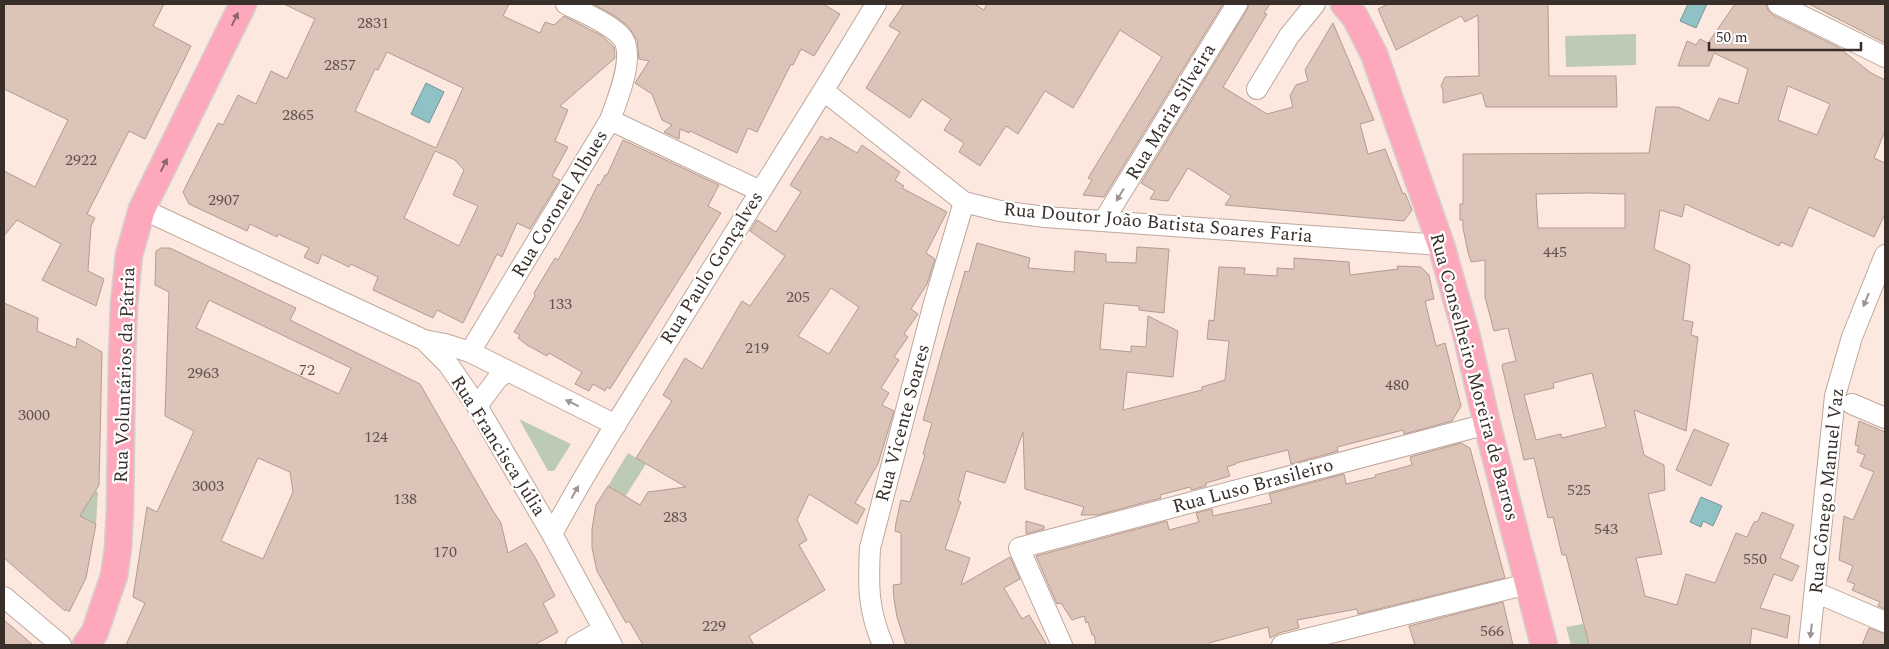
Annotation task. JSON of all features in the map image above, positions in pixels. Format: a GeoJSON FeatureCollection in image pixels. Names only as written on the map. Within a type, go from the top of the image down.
{"type":"FeatureCollection","features":[{"type":"Feature","properties":{"kind":"main road","name":"Rua Voluntários da Pátria"},"geometry":{"type":"LineString","coordinates":[[86,645],[95,632],[114,576],[118,548],[124,298],[129,255],[142,209],[243,4]]}},
{"type":"Feature","properties":{"kind":"main road","name":"Rua Conselheiro Moreira de Barros"},"geometry":{"type":"LineString","coordinates":[[1344,4],[1356,17],[1374,54],[1441,245],[1466,333],[1487,424],[1544,645]]}},
{"type":"Feature","properties":{"kind":"street"},"geometry":{"type":"LineString","coordinates":[[566,4],[619,34],[626,46],[628,54],[625,71],[610,120]]}},
{"type":"Feature","properties":{"kind":"street","name":"Rua Paulo Gonçalves"},"geometry":{"type":"LineString","coordinates":[[552,534],[578,487],[876,4]]}},
{"type":"Feature","properties":{"kind":"street","name":"Rua Maria Silveira"},"geometry":{"type":"LineString","coordinates":[[1104,220],[1237,4]]}},
{"type":"Feature","properties":{"kind":"street"},"geometry":{"type":"LineString","coordinates":[[1258,89],[1289,36],[1315,4]]}},
{"type":"Feature","properties":{"kind":"street"},"geometry":{"type":"LineString","coordinates":[[1778,4],[1885,57]]}},
{"type":"Feature","properties":{"kind":"street","name":"Rua Doutor João Batista Soares Faria"},"geometry":{"type":"LineString","coordinates":[[824,91],[964,202],[1000,211],[1045,217],[1441,245]]}},
{"type":"Feature","properties":{"kind":"street","name":"Rua Coronel Albues"},"geometry":{"type":"LineString","coordinates":[[470,352],[610,120],[760,191]]}},
{"type":"Feature","properties":{"kind":"street","name":"Rua Vicente Soares"},"geometry":{"type":"LineString","coordinates":[[883,645],[875,626],[868,587],[870,548],[934,303],[964,202]]}},
{"type":"Feature","properties":{"kind":"street","name":"Rua Francisca Júlia"},"geometry":{"type":"LineString","coordinates":[[142,209],[424,340],[448,364],[477,406],[552,534],[608,638]]}},
{"type":"Feature","properties":{"kind":"street","name":"Rua Cônego Manuel Vaz"},"geometry":{"type":"LineString","coordinates":[[1809,645],[1835,396],[1852,337],[1885,255]]}},
{"type":"Feature","properties":{"kind":"street"},"geometry":{"type":"LineString","coordinates":[[424,340],[470,352],[616,425]]}},
{"type":"Feature","properties":{"kind":"street"},"geometry":{"type":"LineString","coordinates":[[477,406],[498,378],[508,371]]}},
{"type":"Feature","properties":{"kind":"street"},"geometry":{"type":"LineString","coordinates":[[1852,404],[1885,418]]}},
{"type":"Feature","properties":{"kind":"street","name":"Rua Luso Brasileiro"},"geometry":{"type":"LineString","coordinates":[[1062,645],[1019,548],[1487,424]]}},
{"type":"Feature","properties":{"kind":"street"},"geometry":{"type":"LineString","coordinates":[[1282,645],[1528,584]]}},
{"type":"Feature","properties":{"kind":"street"},"geometry":{"type":"LineString","coordinates":[[1815,592],[1885,622]]}},
{"type":"Feature","properties":{"kind":"street"},"geometry":{"type":"LineString","coordinates":[[4,597],[61,645]]}},
{"type":"Feature","properties":{"kind":"street"},"geometry":{"type":"LineString","coordinates":[[576,645],[608,638]]}},
{"type":"Feature","properties":{"kind":"green space"},"geometry":{"type":"Polygon","coordinates":[[[1636,34],[1636,65],[1566,67],[1565,36],[1636,34]]]}},
{"type":"Feature","properties":{"kind":"green space"},"geometry":{"type":"Polygon","coordinates":[[[519,419],[571,444],[554,471],[548,471],[519,419]]]}},
{"type":"Feature","properties":{"kind":"green space"},"geometry":{"type":"Polygon","coordinates":[[[628,453],[646,464],[625,497],[608,486],[628,453]]]}},
{"type":"Feature","properties":{"kind":"green space"},"geometry":{"type":"Polygon","coordinates":[[[92,488],[98,492],[96,524],[80,516],[92,488]]]}},
{"type":"Feature","properties":{"kind":"green space"},"geometry":{"type":"Polygon","coordinates":[[[1583,624],[1589,645],[1571,645],[1566,627],[1583,624]]]}},
{"type":"Feature","properties":{"kind":"water"},"geometry":{"type":"Polygon","coordinates":[[[1688,4],[1707,4],[1696,28],[1680,21],[1688,4]]]}},
{"type":"Feature","properties":{"kind":"water"},"geometry":{"type":"Polygon","coordinates":[[[426,83],[444,92],[429,123],[411,114],[426,83]]]}},
{"type":"Feature","properties":{"kind":"water"},"geometry":{"type":"Polygon","coordinates":[[[1701,497],[1722,506],[1713,526],[1703,521],[1701,527],[1690,522],[1701,497]]]}},
{"type":"Feature","properties":{"kind":"building"},"geometry":{"type":"Polygon","coordinates":[[[4,4],[164,4],[153,26],[191,46],[145,139],[129,131],[87,214],[95,218],[91,226],[88,271],[104,279],[96,306],[42,280],[61,244],[17,220],[4,236],[4,171],[35,187],[68,120],[4,89],[4,4]]]}},
{"type":"Feature","properties":{"kind":"building"},"geometry":{"type":"Polygon","coordinates":[[[284,4],[509,4],[503,16],[540,33],[545,22],[554,25],[564,16],[602,36],[614,47],[615,58],[560,106],[568,110],[555,141],[568,147],[552,176],[560,180],[530,229],[517,223],[502,257],[497,254],[463,323],[437,310],[433,318],[373,290],[378,277],[351,264],[349,267],[322,254],[318,264],[304,257],[309,248],[278,234],[277,237],[250,224],[247,231],[189,204],[183,192],[218,123],[223,125],[238,95],[256,104],[271,71],[287,79],[315,19],[284,4]],[[387,52],[378,70],[375,69],[355,111],[436,148],[463,88],[387,52]],[[435,151],[404,218],[459,246],[478,206],[453,195],[464,170],[455,160],[435,151]]]}},
{"type":"Feature","properties":{"kind":"building"},"geometry":{"type":"Polygon","coordinates":[[[596,4],[823,4],[840,14],[814,56],[801,49],[793,65],[791,64],[757,132],[748,128],[737,153],[690,131],[689,133],[680,129],[679,139],[664,132],[672,125],[662,120],[652,94],[635,83],[649,61],[639,59],[637,40],[628,26],[596,4]]]}},
{"type":"Feature","properties":{"kind":"building"},"geometry":{"type":"Polygon","coordinates":[[[904,4],[974,4],[984,10],[987,4],[1223,4],[1104,197],[1083,195],[1092,180],[1088,178],[1162,57],[1120,30],[1073,108],[1045,91],[1018,134],[1006,126],[980,166],[959,152],[964,143],[944,130],[951,119],[922,99],[910,118],[866,88],[900,32],[889,26],[904,4]]]}},
{"type":"Feature","properties":{"kind":"building"},"geometry":{"type":"Polygon","coordinates":[[[1249,4],[1270,4],[1264,13],[1267,14],[1223,87],[1267,114],[1293,107],[1290,96],[1296,85],[1308,81],[1305,70],[1333,23],[1374,120],[1360,124],[1368,154],[1385,149],[1403,194],[1405,193],[1412,210],[1404,221],[1225,205],[1231,196],[1188,168],[1168,201],[1150,199],[1155,191],[1141,183],[1249,4]]]}},
{"type":"Feature","properties":{"kind":"building"},"geometry":{"type":"Polygon","coordinates":[[[1388,4],[1548,4],[1549,76],[1616,76],[1617,107],[1486,107],[1482,93],[1443,103],[1443,90],[1441,86],[1445,77],[1479,76],[1478,15],[1465,22],[1461,16],[1396,50],[1378,9],[1388,4]]]}},
{"type":"Feature","properties":{"kind":"building"},"geometry":{"type":"Polygon","coordinates":[[[1735,4],[1766,4],[1768,10],[1773,15],[1838,47],[1871,73],[1885,80],[1885,131],[1874,158],[1885,163],[1885,214],[1874,237],[1809,207],[1792,247],[1781,242],[1779,246],[1685,204],[1682,217],[1660,210],[1654,249],[1690,265],[1683,320],[1693,322],[1691,335],[1698,337],[1686,431],[1634,410],[1644,455],[1664,465],[1665,490],[1648,494],[1662,554],[1636,558],[1645,596],[1677,605],[1686,574],[1715,583],[1736,533],[1747,537],[1754,522],[1758,521],[1762,512],[1794,525],[1780,558],[1799,566],[1792,581],[1774,574],[1760,608],[1790,616],[1787,638],[1752,628],[1750,645],[1589,645],[1566,555],[1562,555],[1553,517],[1548,518],[1534,458],[1524,460],[1502,366],[1503,364],[1516,361],[1508,328],[1494,331],[1485,297],[1485,260],[1471,262],[1468,252],[1463,220],[1460,220],[1460,204],[1463,204],[1463,154],[1649,153],[1656,107],[1678,107],[1709,121],[1719,98],[1738,104],[1748,69],[1714,53],[1709,66],[1678,66],[1687,41],[1696,45],[1700,39],[1708,43],[1735,4]],[[1788,86],[1778,120],[1817,135],[1830,104],[1788,86]],[[1536,194],[1538,228],[1625,228],[1625,194],[1536,194]],[[1592,373],[1553,383],[1554,388],[1524,395],[1536,440],[1561,434],[1562,438],[1606,427],[1592,373]]]}},
{"type":"Feature","properties":{"kind":"building"},"geometry":{"type":"Polygon","coordinates":[[[1809,4],[1885,4],[1885,43],[1809,4]]]}},
{"type":"Feature","properties":{"kind":"building"},"geometry":{"type":"Polygon","coordinates":[[[821,136],[828,140],[830,137],[857,153],[862,145],[900,172],[895,180],[904,186],[902,188],[947,212],[926,253],[935,259],[927,284],[911,309],[918,314],[904,334],[908,337],[894,357],[899,360],[881,388],[889,393],[882,405],[894,411],[878,464],[855,503],[865,509],[857,524],[809,494],[797,520],[807,540],[799,545],[825,590],[749,636],[754,645],[643,645],[629,621],[626,623],[597,571],[592,548],[592,529],[596,505],[608,486],[640,505],[648,492],[686,487],[636,458],[672,401],[663,395],[685,358],[702,369],[742,301],[750,306],[785,256],[750,231],[757,220],[776,232],[801,192],[790,185],[821,136]],[[831,288],[798,336],[829,354],[859,307],[831,288]]]}},
{"type":"Feature","properties":{"kind":"building"},"geometry":{"type":"Polygon","coordinates":[[[623,140],[719,185],[708,206],[721,213],[610,389],[607,387],[605,391],[593,384],[589,391],[575,384],[582,372],[549,353],[547,356],[527,345],[518,338],[520,335],[514,332],[555,258],[558,260],[598,184],[600,185],[605,175],[607,175],[623,140]]]}},
{"type":"Feature","properties":{"kind":"building"},"geometry":{"type":"Polygon","coordinates":[[[977,243],[1030,258],[1028,268],[1074,272],[1075,251],[1106,254],[1106,262],[1136,263],[1137,247],[1169,249],[1164,313],[1139,310],[1139,306],[1104,303],[1100,349],[1131,352],[1131,346],[1146,347],[1148,316],[1178,331],[1173,377],[1127,372],[1123,410],[1202,390],[1202,387],[1225,380],[1229,341],[1207,339],[1209,320],[1214,321],[1219,267],[1245,268],[1244,274],[1277,276],[1277,268],[1294,269],[1294,258],[1349,262],[1350,275],[1398,269],[1397,266],[1421,267],[1429,275],[1434,299],[1425,301],[1436,346],[1445,343],[1461,406],[1452,421],[1404,434],[1403,430],[1337,447],[1338,451],[1291,464],[1288,450],[1236,463],[1227,467],[1230,476],[1206,483],[1206,486],[1191,490],[1190,487],[1160,495],[1161,498],[1098,515],[1081,515],[1084,507],[1025,489],[1023,432],[1005,483],[966,471],[958,501],[961,502],[945,549],[970,558],[961,585],[1010,557],[1020,579],[1004,588],[1022,619],[1029,615],[1047,645],[906,645],[897,617],[894,599],[893,585],[901,584],[901,533],[895,531],[896,523],[901,500],[910,502],[925,455],[923,454],[932,423],[923,420],[965,271],[969,272],[977,243]]]}},
{"type":"Feature","properties":{"kind":"building"},"geometry":{"type":"Polygon","coordinates":[[[161,248],[170,248],[296,308],[290,320],[420,384],[501,523],[508,553],[526,543],[536,559],[555,596],[543,603],[558,632],[534,645],[126,645],[145,603],[133,597],[147,507],[157,512],[194,431],[165,416],[169,292],[155,285],[156,251],[161,248]],[[209,300],[196,328],[339,394],[351,368],[209,300]],[[258,458],[221,541],[263,559],[293,492],[290,472],[258,458]]]}},
{"type":"Feature","properties":{"kind":"building"},"geometry":{"type":"Polygon","coordinates":[[[4,303],[38,318],[37,331],[76,348],[77,338],[102,352],[99,485],[80,516],[96,524],[86,578],[69,612],[66,609],[65,611],[4,558],[4,303]]]}},
{"type":"Feature","properties":{"kind":"building"},"geometry":{"type":"Polygon","coordinates":[[[1859,421],[1885,432],[1885,609],[1878,606],[1880,602],[1852,590],[1855,584],[1847,581],[1853,566],[1839,560],[1844,516],[1853,520],[1874,472],[1860,466],[1865,455],[1857,452],[1859,446],[1855,445],[1859,421]]]}},
{"type":"Feature","properties":{"kind":"building"},"geometry":{"type":"Polygon","coordinates":[[[1694,429],[1729,444],[1711,486],[1676,470],[1694,429]]]}},
{"type":"Feature","properties":{"kind":"building"},"geometry":{"type":"Polygon","coordinates":[[[1461,443],[1470,448],[1505,578],[1358,614],[1357,609],[1297,620],[1299,628],[1279,633],[1270,638],[1268,627],[1209,643],[1209,645],[1096,645],[1094,635],[1092,635],[1084,616],[1072,620],[1061,603],[1057,604],[1036,556],[1167,521],[1169,530],[1199,522],[1196,513],[1212,509],[1213,516],[1272,503],[1269,494],[1344,474],[1346,484],[1376,477],[1375,475],[1412,465],[1410,457],[1461,443]]]}},
{"type":"Feature","properties":{"kind":"building"},"geometry":{"type":"Polygon","coordinates":[[[1026,521],[1044,526],[1044,529],[1026,534],[1026,521]]]}},
{"type":"Feature","properties":{"kind":"building"},"geometry":{"type":"Polygon","coordinates":[[[1503,602],[1513,645],[1415,645],[1409,626],[1503,602]]]}},
{"type":"Feature","properties":{"kind":"building"},"geometry":{"type":"Polygon","coordinates":[[[4,620],[33,645],[4,645],[4,620]]]}},
{"type":"Feature","properties":{"kind":"building"},"geometry":{"type":"Polygon","coordinates":[[[1869,628],[1885,634],[1885,645],[1862,645],[1869,628]]]}}]}
